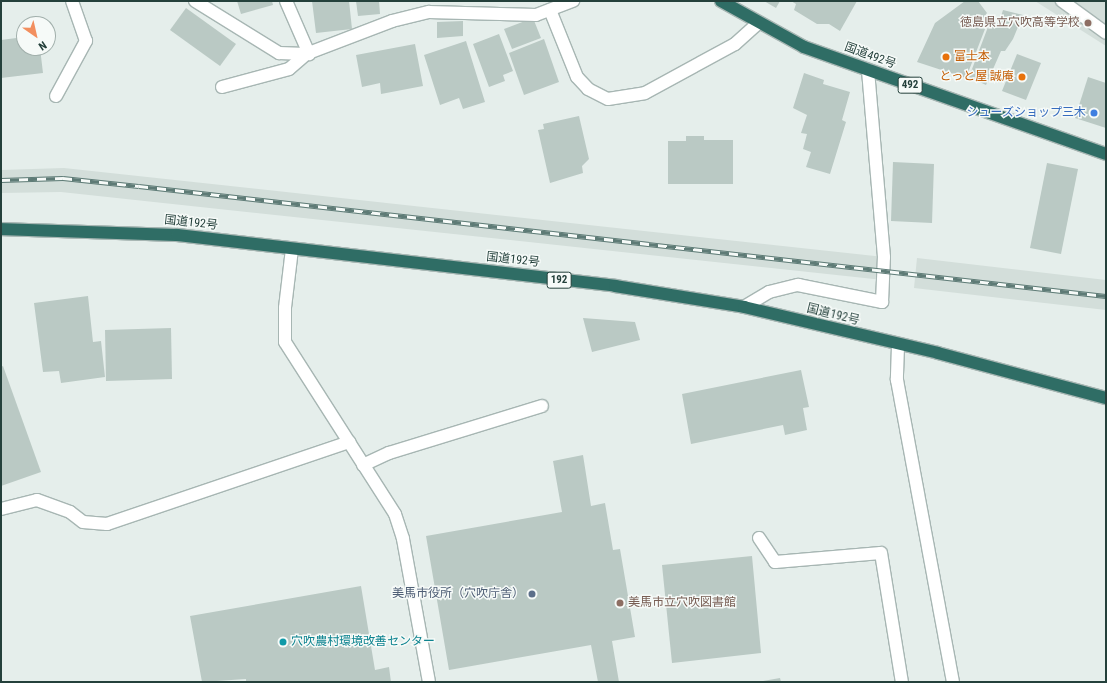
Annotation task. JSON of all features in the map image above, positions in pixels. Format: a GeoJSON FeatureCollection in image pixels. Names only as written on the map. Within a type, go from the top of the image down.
{"type":"FeatureCollection","features":[{"type":"Feature","properties":{"kind":"highway","name":"国道492号"},"geometry":{"type":"LineString","coordinates":[[721,1],[758,23],[804,47],[1106,154]]}},
{"type":"Feature","properties":{"kind":"highway","name":"国道192号"},"geometry":{"type":"LineString","coordinates":[[1,229],[177,235],[615,286],[744,308],[1106,398]]}},
{"type":"Feature","properties":{"kind":"street"},"geometry":{"type":"LineString","coordinates":[[56,96],[86,41],[72,1]]}},
{"type":"Feature","properties":{"kind":"street"},"geometry":{"type":"LineString","coordinates":[[195,1],[279,53],[308,54]]}},
{"type":"Feature","properties":{"kind":"street"},"geometry":{"type":"LineString","coordinates":[[286,1],[308,54]]}},
{"type":"Feature","properties":{"kind":"street"},"geometry":{"type":"LineString","coordinates":[[222,87],[289,69],[308,54],[392,21],[429,12],[536,15],[573,1]]}},
{"type":"Feature","properties":{"kind":"street"},"geometry":{"type":"LineString","coordinates":[[1062,1],[1106,33]]}},
{"type":"Feature","properties":{"kind":"street"},"geometry":{"type":"LineString","coordinates":[[550,10],[577,77],[588,89],[608,99],[645,93],[735,44],[758,23]]}},
{"type":"Feature","properties":{"kind":"street"},"geometry":{"type":"LineString","coordinates":[[744,308],[769,292],[798,285],[882,302],[884,257],[868,70]]}},
{"type":"Feature","properties":{"kind":"street"},"geometry":{"type":"LineString","coordinates":[[292,249],[285,308],[286,342],[395,514],[403,539],[429,682]]}},
{"type":"Feature","properties":{"kind":"street"},"geometry":{"type":"LineString","coordinates":[[898,346],[897,380],[954,682]]}},
{"type":"Feature","properties":{"kind":"street"},"geometry":{"type":"LineString","coordinates":[[363,465],[389,453],[542,406]]}},
{"type":"Feature","properties":{"kind":"street"},"geometry":{"type":"LineString","coordinates":[[1,509],[37,500],[70,512],[83,522],[107,524],[349,442]]}},
{"type":"Feature","properties":{"kind":"street"},"geometry":{"type":"LineString","coordinates":[[759,538],[775,562],[881,553],[902,682]]}},
{"type":"Feature","properties":{"kind":"shaded area","name":"徳島県立穴吹高等学校"},"geometry":{"type":"Polygon","coordinates":[[[1035,1],[1106,1],[1106,46],[1035,1]]]}},
{"type":"Feature","properties":{"kind":"shaded area"},"geometry":{"type":"Polygon","coordinates":[[[64,168],[884,257],[883,280],[61,192],[1,193],[1,170],[64,168]]]}},
{"type":"Feature","properties":{"kind":"shaded area"},"geometry":{"type":"Polygon","coordinates":[[[917,258],[1106,280],[1106,310],[914,288],[917,258]]]}},
{"type":"Feature","properties":{"kind":"building"},"geometry":{"type":"Polygon","coordinates":[[[237,1],[272,1],[273,5],[241,14],[237,1]]]}},
{"type":"Feature","properties":{"kind":"building"},"geometry":{"type":"Polygon","coordinates":[[[312,1],[349,1],[352,29],[316,33],[312,1]]]}},
{"type":"Feature","properties":{"kind":"building"},"geometry":{"type":"Polygon","coordinates":[[[356,1],[379,1],[380,14],[358,16],[356,1]]]}},
{"type":"Feature","properties":{"kind":"building"},"geometry":{"type":"Polygon","coordinates":[[[764,1],[780,1],[776,8],[764,1]]]}},
{"type":"Feature","properties":{"kind":"building"},"geometry":{"type":"Polygon","coordinates":[[[791,1],[857,1],[840,31],[829,24],[817,24],[794,10],[796,4],[791,1]]]}},
{"type":"Feature","properties":{"kind":"building"},"geometry":{"type":"Polygon","coordinates":[[[965,1],[978,1],[987,13],[976,27],[985,29],[966,78],[917,62],[935,23],[965,1]]]}},
{"type":"Feature","properties":{"kind":"building"},"geometry":{"type":"Polygon","coordinates":[[[186,8],[236,44],[220,66],[170,30],[186,8]]]}},
{"type":"Feature","properties":{"kind":"building"},"geometry":{"type":"Polygon","coordinates":[[[1003,10],[1023,15],[1013,39],[1005,51],[1001,51],[986,85],[969,77],[988,27],[999,23],[1003,10]]]}},
{"type":"Feature","properties":{"kind":"building"},"geometry":{"type":"Polygon","coordinates":[[[533,18],[541,38],[512,49],[504,29],[533,18]]]}},
{"type":"Feature","properties":{"kind":"building"},"geometry":{"type":"Polygon","coordinates":[[[463,21],[463,36],[437,38],[437,22],[463,21]]]}},
{"type":"Feature","properties":{"kind":"building"},"geometry":{"type":"Polygon","coordinates":[[[499,34],[513,71],[503,75],[505,81],[489,87],[473,44],[499,34]]]}},
{"type":"Feature","properties":{"kind":"building"},"geometry":{"type":"Polygon","coordinates":[[[16,38],[16,56],[41,56],[43,73],[1,78],[1,40],[16,38]]]}},
{"type":"Feature","properties":{"kind":"building"},"geometry":{"type":"Polygon","coordinates":[[[544,39],[559,82],[524,95],[509,53],[544,39]]]}},
{"type":"Feature","properties":{"kind":"building"},"geometry":{"type":"Polygon","coordinates":[[[466,41],[485,102],[463,109],[459,98],[440,105],[424,55],[466,41]]]}},
{"type":"Feature","properties":{"kind":"building"},"geometry":{"type":"Polygon","coordinates":[[[415,44],[423,86],[381,94],[380,83],[362,87],[356,55],[415,44]]]}},
{"type":"Feature","properties":{"kind":"building"},"geometry":{"type":"Polygon","coordinates":[[[1017,54],[1041,63],[1026,100],[1002,91],[1017,54]]]}},
{"type":"Feature","properties":{"kind":"building"},"geometry":{"type":"Polygon","coordinates":[[[804,73],[824,80],[823,84],[850,92],[842,120],[846,122],[830,174],[806,167],[811,152],[803,149],[807,134],[801,133],[807,115],[793,108],[804,73]]]}},
{"type":"Feature","properties":{"kind":"building"},"geometry":{"type":"Polygon","coordinates":[[[1088,77],[1106,83],[1106,128],[1075,118],[1088,77]]]}},
{"type":"Feature","properties":{"kind":"building"},"geometry":{"type":"Polygon","coordinates":[[[579,116],[589,159],[582,166],[583,173],[550,183],[538,130],[544,129],[543,124],[579,116]]]}},
{"type":"Feature","properties":{"kind":"building"},"geometry":{"type":"Polygon","coordinates":[[[686,136],[704,136],[704,140],[733,140],[733,184],[668,184],[668,141],[686,141],[686,136]]]}},
{"type":"Feature","properties":{"kind":"building"},"geometry":{"type":"Polygon","coordinates":[[[893,162],[934,164],[932,223],[891,221],[893,162]]]}},
{"type":"Feature","properties":{"kind":"building"},"geometry":{"type":"Polygon","coordinates":[[[1047,163],[1078,169],[1061,254],[1030,248],[1047,163]]]}},
{"type":"Feature","properties":{"kind":"building"},"geometry":{"type":"Polygon","coordinates":[[[88,296],[93,342],[101,341],[105,377],[61,383],[59,371],[43,372],[34,303],[88,296]]]}},
{"type":"Feature","properties":{"kind":"building"},"geometry":{"type":"Polygon","coordinates":[[[583,318],[635,322],[640,340],[592,352],[583,318]]]}},
{"type":"Feature","properties":{"kind":"building"},"geometry":{"type":"Polygon","coordinates":[[[171,328],[172,379],[106,381],[105,330],[171,328]]]}},
{"type":"Feature","properties":{"kind":"building"},"geometry":{"type":"Polygon","coordinates":[[[3,366],[41,472],[1,486],[1,367],[3,366]]]}},
{"type":"Feature","properties":{"kind":"building"},"geometry":{"type":"Polygon","coordinates":[[[801,370],[809,407],[803,408],[807,430],[785,435],[783,425],[691,444],[682,394],[801,370]]]}},
{"type":"Feature","properties":{"kind":"building","name":"美馬市役所（穴吹庁舎）"},"geometry":{"type":"Polygon","coordinates":[[[583,455],[591,506],[605,503],[613,550],[620,549],[635,637],[612,641],[619,682],[598,682],[591,645],[449,670],[426,536],[562,512],[553,461],[583,455]]]}},
{"type":"Feature","properties":{"kind":"building"},"geometry":{"type":"Polygon","coordinates":[[[752,556],[761,653],[672,663],[662,565],[752,556]]]}},
{"type":"Feature","properties":{"kind":"building","name":"穴吹農村環境改善センター"},"geometry":{"type":"Polygon","coordinates":[[[361,586],[375,670],[389,667],[391,682],[246,682],[246,679],[202,682],[190,616],[361,586]]]}},
{"type":"Feature","properties":{"kind":"building"},"geometry":{"type":"Polygon","coordinates":[[[780,678],[781,682],[763,682],[763,681],[780,678]]]}},
{"type":"Feature","properties":{"kind":"railway"},"geometry":{"type":"LineString","coordinates":[[1,180],[63,178],[1106,296]]}},
{"type":"Feature","properties":{"kind":"place","name":"徳島県立穴吹高等学校"},"geometry":{"type":"Point","coordinates":[1088,23]}},
{"type":"Feature","properties":{"kind":"place","name":"富士本"},"geometry":{"type":"Point","coordinates":[946,57]}},
{"type":"Feature","properties":{"kind":"place","name":"とっと屋 誠庵"},"geometry":{"type":"Point","coordinates":[1022,77]}},
{"type":"Feature","properties":{"kind":"place","name":"シューズショップ三木"},"geometry":{"type":"Point","coordinates":[1094,113]}},
{"type":"Feature","properties":{"kind":"place","name":"美馬市役所（穴吹庁舎）"},"geometry":{"type":"Point","coordinates":[532,594]}},
{"type":"Feature","properties":{"kind":"place","name":"美馬市立穴吹図書館"},"geometry":{"type":"Point","coordinates":[620,603]}},
{"type":"Feature","properties":{"kind":"place","name":"穴吹農村環境改善センター"},"geometry":{"type":"Point","coordinates":[283,642]}}]}
